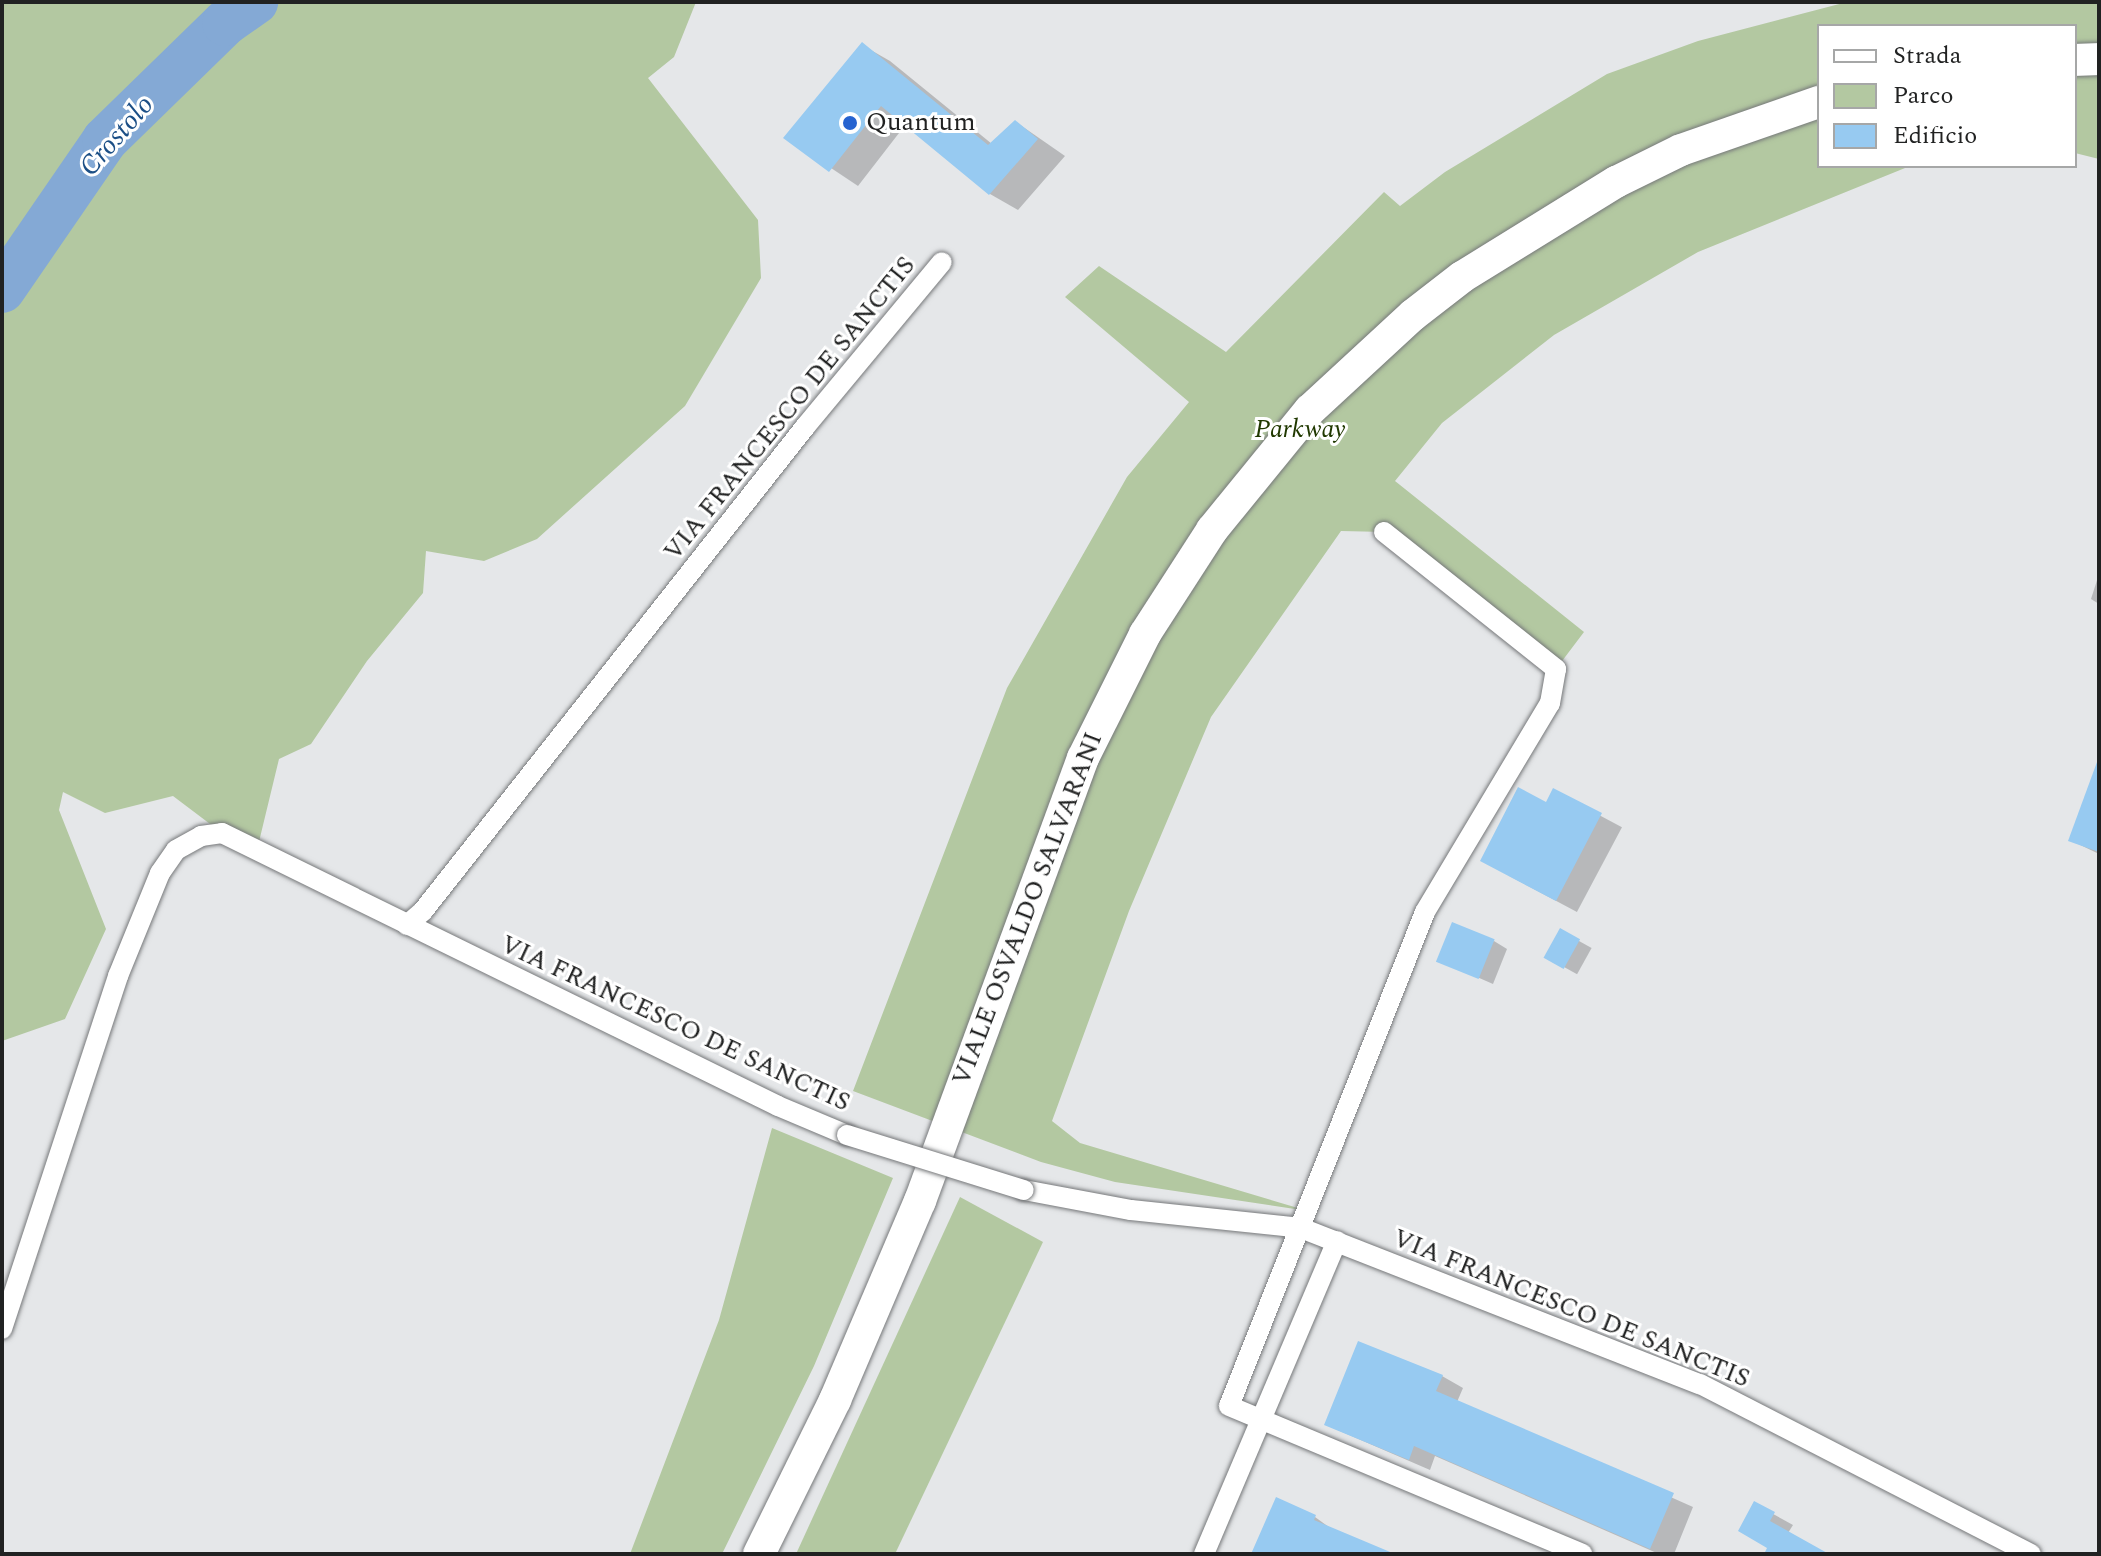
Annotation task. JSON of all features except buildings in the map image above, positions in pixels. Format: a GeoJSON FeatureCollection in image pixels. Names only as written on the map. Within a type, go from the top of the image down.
{"type":"FeatureCollection","features":[{"type":"Feature","properties":{"kind":"main road"},"geometry":{"type":"LineString","coordinates":[[2077,60],[2099,59]]}},
{"type":"Feature","properties":{"kind":"main road","name":"VIALE OSVALDO SALVARANI"},"geometry":{"type":"LineString","coordinates":[[759,1554],[835,1400],[920,1201],[1083,758],[1145,634],[1212,530],[1310,410],[1413,315],[1462,277],[1629,175],[1681,150],[1817,103]]}},
{"type":"Feature","properties":{"kind":"street","name":"VIA FRANCESCO DE SANCTIS"},"geometry":{"type":"LineString","coordinates":[[407,925],[423,911],[805,427],[942,262]]}},
{"type":"Feature","properties":{"kind":"street"},"geometry":{"type":"LineString","coordinates":[[1384,532],[1556,669],[1550,703],[1425,912],[1229,1406],[1582,1554]]}},
{"type":"Feature","properties":{"kind":"street","name":"VIA FRANCESCO DE SANCTIS"},"geometry":{"type":"LineString","coordinates":[[2,1329],[118,976],[160,873],[176,850],[201,836],[222,833],[778,1106],[847,1135],[1024,1190],[1131,1210],[1301,1228],[1700,1384],[2023,1552]]}},
{"type":"Feature","properties":{"kind":"street"},"geometry":{"type":"LineString","coordinates":[[1204,1554],[1337,1241]]}},
{"type":"Feature","properties":{"kind":"green space"},"geometry":{"type":"Polygon","coordinates":[[[2,2],[696,2],[674,57],[648,78],[758,220],[761,278],[685,406],[537,539],[484,561],[426,551],[423,593],[367,661],[311,744],[279,759],[257,850],[222,833],[173,796],[105,813],[63,792],[59,810],[106,929],[65,1019],[2,1041],[2,2]]]}},
{"type":"Feature","properties":{"kind":"green space","name":"Parkway"},"geometry":{"type":"Polygon","coordinates":[[[1847,2],[2099,2],[2099,159],[2077,154],[2077,24],[1817,24],[1817,168],[1905,168],[1698,252],[1554,335],[1442,423],[1395,481],[1584,632],[1556,669],[1385,532],[1341,531],[1211,717],[1129,911],[1052,1121],[1080,1143],[1308,1211],[1115,1182],[1041,1162],[853,1091],[1007,688],[1127,477],[1189,402],[1065,297],[1099,266],[1226,352],[1384,192],[1400,206],[1445,172],[1607,74],[1698,41],[1847,2]]]}},
{"type":"Feature","properties":{"kind":"green space"},"geometry":{"type":"Polygon","coordinates":[[[772,1128],[893,1178],[814,1366],[722,1554],[630,1554],[719,1320],[772,1128]]]}},
{"type":"Feature","properties":{"kind":"green space"},"geometry":{"type":"Polygon","coordinates":[[[960,1197],[1043,1242],[895,1554],[796,1554],[960,1197]]]}},
{"type":"Feature","properties":{"kind":"waterway","name":"Crostolo"},"geometry":{"type":"LineString","coordinates":[[2,290],[105,140],[225,23],[255,2]]}},
{"type":"Feature","properties":{"kind":"place","name":"Quantum"},"geometry":{"type":"Point","coordinates":[850,123]}}]}
